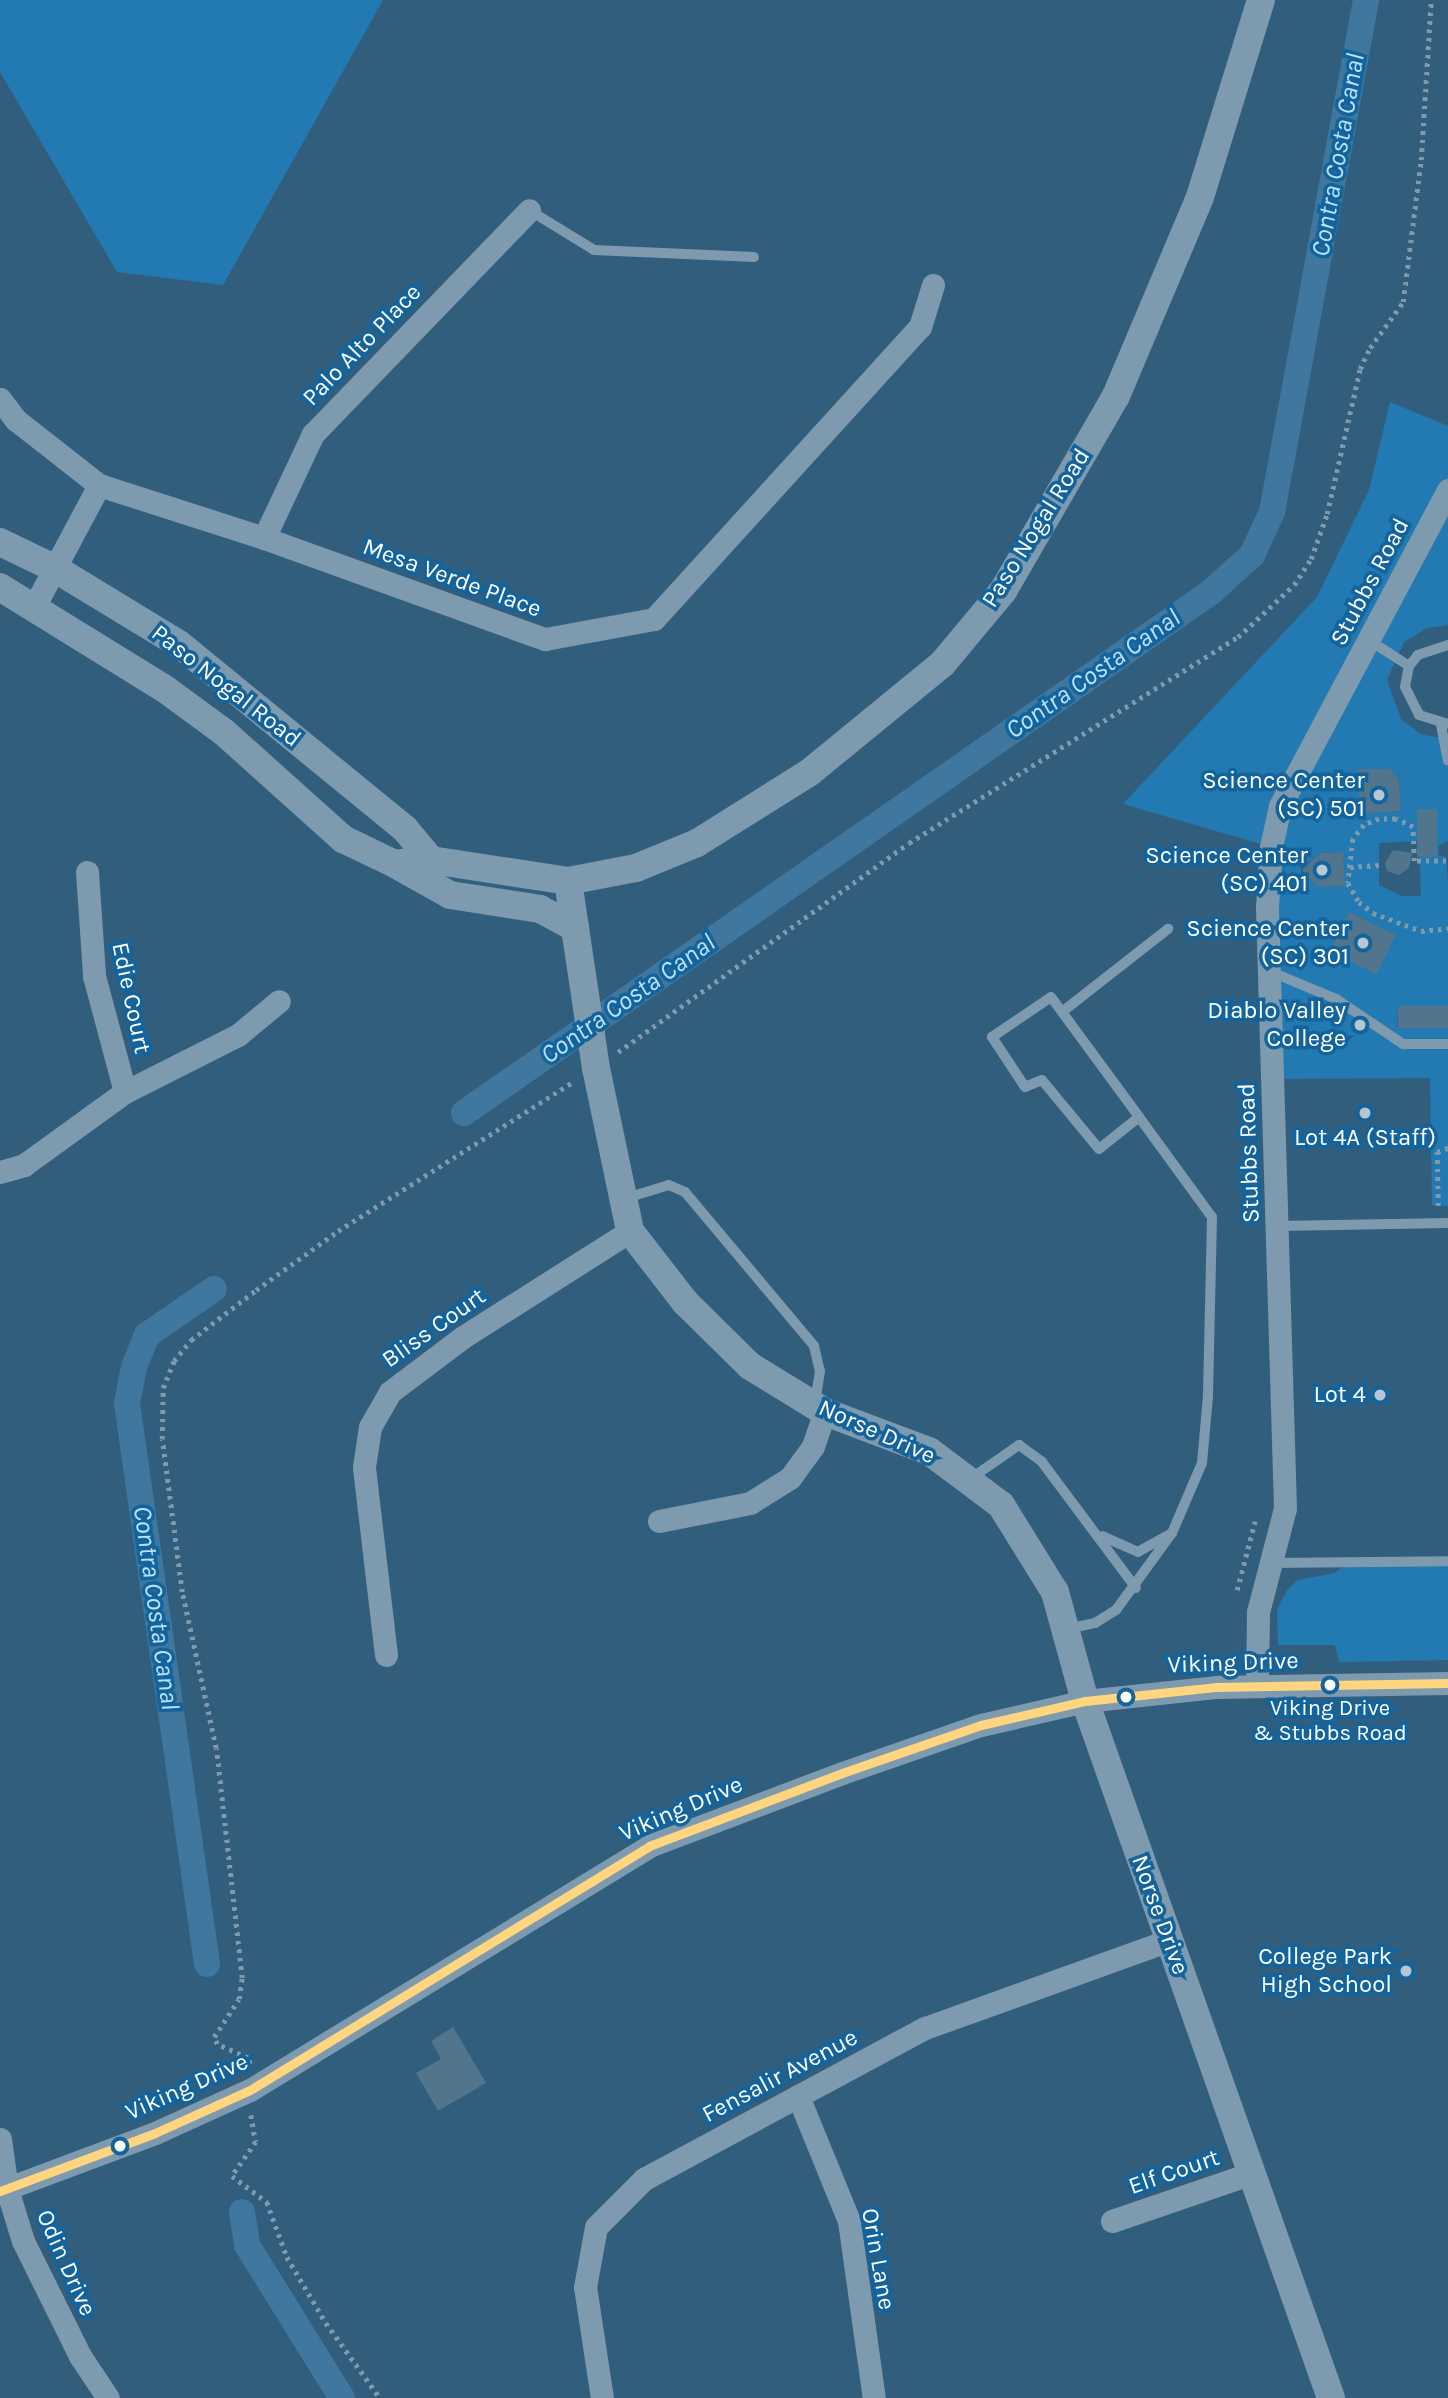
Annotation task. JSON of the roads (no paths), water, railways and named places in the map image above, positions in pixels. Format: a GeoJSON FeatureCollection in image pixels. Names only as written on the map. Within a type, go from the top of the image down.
{"type":"FeatureCollection","features":[{"type":"Feature","properties":{"kind":"street","name":"Paso Nogal Road"},"geometry":{"type":"LineString","coordinates":[[0,587],[35,605],[225,733],[343,839],[395,864],[430,860],[568,881],[636,868],[697,843],[810,772],[943,663],[1003,591],[1116,397],[1200,197],[1261,0]]}},
{"type":"Feature","properties":{"kind":"street","name":"Palo Alto Place"},"geometry":{"type":"LineString","coordinates":[[264,538],[313,434],[529,210]]}},
{"type":"Feature","properties":{"kind":"street","name":"Mesa Verde Place"},"geometry":{"type":"LineString","coordinates":[[99,485],[264,538],[545,639],[654,619],[920,327],[933,285]]}},
{"type":"Feature","properties":{"kind":"street"},"geometry":{"type":"LineString","coordinates":[[0,399],[16,420],[99,485],[35,605]]}},
{"type":"Feature","properties":{"kind":"street","name":"Stubbs Road"},"geometry":{"type":"LineString","coordinates":[[1257,1686],[1258,1612],[1284,1508],[1268,883],[1280,806],[1448,490]]}},
{"type":"Feature","properties":{"kind":"street","name":"Paso Nogal Road"},"geometry":{"type":"LineString","coordinates":[[0,542],[54,568],[179,644],[405,829],[430,860]]}},
{"type":"Feature","properties":{"kind":"street"},"geometry":{"type":"LineString","coordinates":[[395,864],[450,895],[540,909],[575,928]]}},
{"type":"Feature","properties":{"kind":"street","name":"Edie Court"},"geometry":{"type":"LineString","coordinates":[[87,872],[94,975],[125,1092]]}},
{"type":"Feature","properties":{"kind":"street","name":"Norse Drive"},"geometry":{"type":"LineString","coordinates":[[568,881],[593,1050],[621,1200],[630,1231],[685,1301],[750,1366],[820,1408],[929,1451],[1001,1505],[1028,1544],[1055,1592],[1085,1701],[1331,2398]]}},
{"type":"Feature","properties":{"kind":"street"},"geometry":{"type":"LineString","coordinates":[[0,1172],[24,1164],[125,1092],[238,1035],[279,1001]]}},
{"type":"Feature","properties":{"kind":"street","name":"Bliss Court"},"geometry":{"type":"LineString","coordinates":[[386,1655],[364,1467],[370,1427],[390,1391],[464,1337],[630,1231]]}},
{"type":"Feature","properties":{"kind":"street"},"geometry":{"type":"LineString","coordinates":[[659,1521],[750,1503],[790,1478],[813,1446],[820,1408]]}},
{"type":"Feature","properties":{"kind":"street","name":"Viking Drive"},"geometry":{"type":"LineString","coordinates":[[3,2190],[155,2133],[250,2090],[649,1846],[981,1725],[1085,1701],[1257,1686],[1448,1683]]}},
{"type":"Feature","properties":{"kind":"street","name":"Fensalir Avenue"},"geometry":{"type":"LineString","coordinates":[[602,2398],[585,2287],[596,2227],[644,2179],[925,2028],[1169,1940]]}},
{"type":"Feature","properties":{"kind":"street","name":"Orin Lane"},"geometry":{"type":"LineString","coordinates":[[798,2096],[849,2221],[874,2398]]}},
{"type":"Feature","properties":{"kind":"street","name":"Odin Drive"},"geometry":{"type":"LineString","coordinates":[[0,2139],[3,2190],[23,2241],[80,2356],[108,2398]]}},
{"type":"Feature","properties":{"kind":"street","name":"Elf Court"},"geometry":{"type":"LineString","coordinates":[[1112,2221],[1252,2173]]}},
{"type":"Feature","properties":{"kind":"lane"},"geometry":{"type":"LineString","coordinates":[[529,210],[594,250],[754,257]]}},
{"type":"Feature","properties":{"kind":"lane"},"geometry":{"type":"LineString","coordinates":[[1369,640],[1409,666]]}},
{"type":"Feature","properties":{"kind":"lane"},"geometry":{"type":"LineString","coordinates":[[1448,645],[1424,651],[1409,666],[1405,687],[1410,704],[1419,715],[1445,724],[1448,760]]}},
{"type":"Feature","properties":{"kind":"lane"},"geometry":{"type":"LineString","coordinates":[[1062,1012],[1168,929]]}},
{"type":"Feature","properties":{"kind":"lane"},"geometry":{"type":"LineString","coordinates":[[1269,971],[1336,999],[1403,1044],[1448,1044]]}},
{"type":"Feature","properties":{"kind":"lane"},"geometry":{"type":"LineString","coordinates":[[1065,1629],[1095,1623],[1116,1610],[1136,1588],[1171,1534],[1202,1463],[1208,1396],[1212,1217],[1051,997],[992,1037],[1025,1087],[1042,1080],[1099,1149],[1139,1118]]}},
{"type":"Feature","properties":{"kind":"lane"},"geometry":{"type":"LineString","coordinates":[[621,1200],[669,1185],[685,1192],[814,1346],[820,1371],[820,1408]]}},
{"type":"Feature","properties":{"kind":"lane"},"geometry":{"type":"LineString","coordinates":[[1278,1226],[1448,1223]]}},
{"type":"Feature","properties":{"kind":"lane"},"geometry":{"type":"LineString","coordinates":[[968,1480],[1019,1445],[1042,1462],[1100,1535],[1136,1588]]}},
{"type":"Feature","properties":{"kind":"lane"},"geometry":{"type":"LineString","coordinates":[[1100,1535],[1138,1552],[1171,1534]]}},
{"type":"Feature","properties":{"kind":"lane"},"geometry":{"type":"LineString","coordinates":[[1271,1563],[1448,1561]]}},
{"type":"Feature","properties":{"kind":"waterway","name":"Contra Costa Canal"},"geometry":{"type":"LineString","coordinates":[[464,1113],[1211,592],[1252,555],[1272,512],[1366,0]]}},
{"type":"Feature","properties":{"kind":"waterway","name":"Contra Costa Canal"},"geometry":{"type":"LineString","coordinates":[[207,1964],[127,1403],[134,1367],[147,1335],[214,1289]]}},
{"type":"Feature","properties":{"kind":"waterway","name":"Contra Costa Canal"},"geometry":{"type":"LineString","coordinates":[[242,2212],[247,2245],[342,2398]]}},
{"type":"Feature","properties":{"kind":"place","name":"Science Center (SC) 501"},"geometry":{"type":"Point","coordinates":[1379,795]}},
{"type":"Feature","properties":{"kind":"place","name":"Science Center (SC) 401"},"geometry":{"type":"Point","coordinates":[1322,870]}},
{"type":"Feature","properties":{"kind":"place","name":"Science Center (SC) 301"},"geometry":{"type":"Point","coordinates":[1363,943]}},
{"type":"Feature","properties":{"kind":"place","name":"Diablo Valley College"},"geometry":{"type":"Point","coordinates":[1360,1025]}},
{"type":"Feature","properties":{"kind":"place","name":"Lot 4A (Staff)"},"geometry":{"type":"Point","coordinates":[1365,1113]}},
{"type":"Feature","properties":{"kind":"place","name":"Lot 4"},"geometry":{"type":"Point","coordinates":[1380,1395]}},
{"type":"Feature","properties":{"kind":"place","name":"Viking Drive & Stubbs Road"},"geometry":{"type":"Point","coordinates":[1330,1685]}},
{"type":"Feature","properties":{"kind":"place","name":"College Park High School"},"geometry":{"type":"Point","coordinates":[1406,1971]}}]}
